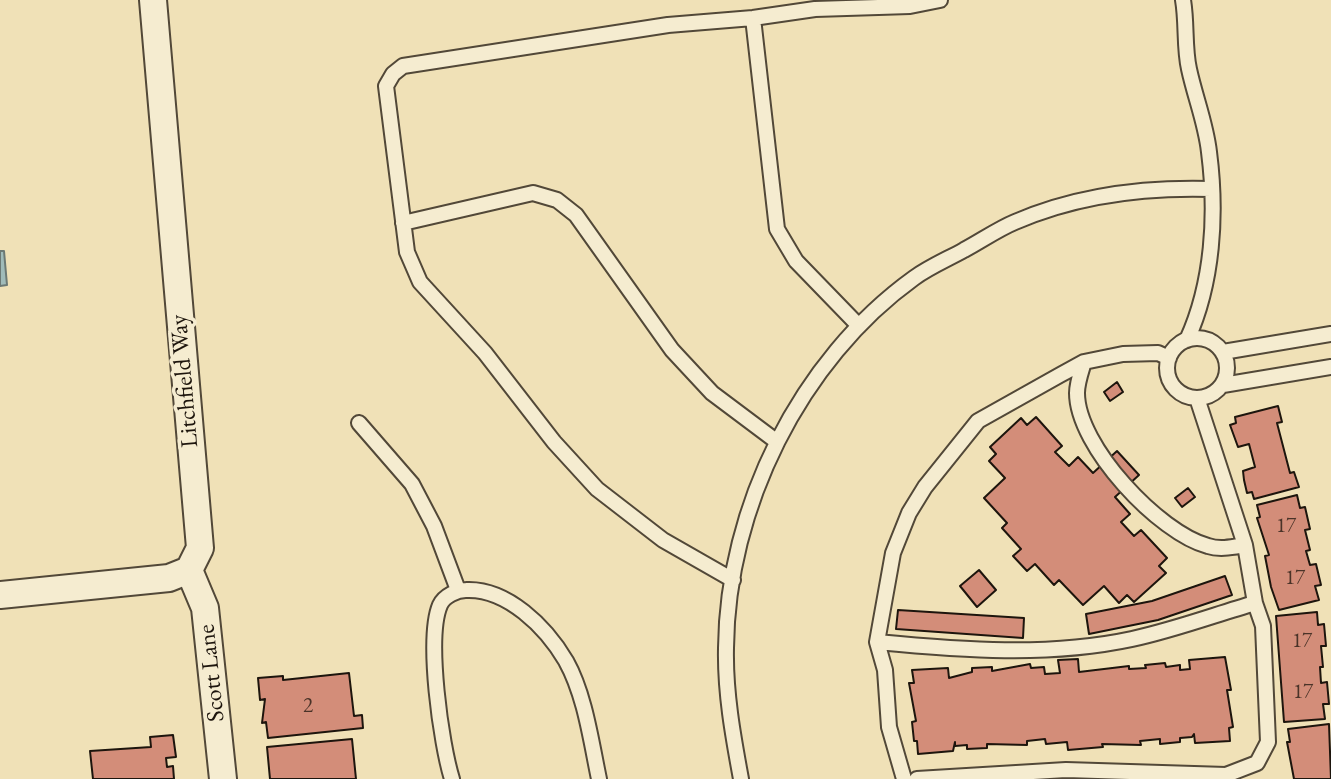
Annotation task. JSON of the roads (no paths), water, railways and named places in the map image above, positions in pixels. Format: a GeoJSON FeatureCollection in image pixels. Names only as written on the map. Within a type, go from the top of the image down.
{"type":"FeatureCollection","features":[{"type":"Feature","properties":{"kind":"street","name":"Litchfield Way"},"geometry":{"type":"LineString","coordinates":[[153,0],[200,548],[189,570]]}},
{"type":"Feature","properties":{"kind":"street"},"geometry":{"type":"LineString","coordinates":[[0,595],[169,578],[189,570]]}},
{"type":"Feature","properties":{"kind":"street","name":"Scott Lane"},"geometry":{"type":"LineString","coordinates":[[189,570],[205,608],[223,779]]}},
{"type":"Feature","properties":{"kind":"lane"},"geometry":{"type":"LineString","coordinates":[[733,580],[663,540],[597,489],[554,442],[485,353],[420,282],[407,252],[386,86],[393,74],[403,66],[579,37],[815,9],[910,6],[940,0]]}},
{"type":"Feature","properties":{"kind":"lane"},"geometry":{"type":"LineString","coordinates":[[1183,0],[1188,66],[1209,150],[1212,242],[1195,322],[1187,340],[1173,350],[1169,358],[1167,368],[1173,385],[1179,392],[1197,398],[1207,397],[1223,385],[1331,367]]}},
{"type":"Feature","properties":{"kind":"lane"},"geometry":{"type":"LineString","coordinates":[[753,18],[777,229],[796,261],[859,326]]}},
{"type":"Feature","properties":{"kind":"lane"},"geometry":{"type":"LineString","coordinates":[[741,779],[730,726],[726,647],[733,580],[751,504],[776,441],[816,376],[859,326],[914,278],[1015,222],[1086,200],[1157,187],[1212,189]]}},
{"type":"Feature","properties":{"kind":"lane"},"geometry":{"type":"LineString","coordinates":[[403,223],[533,193],[557,200],[576,215],[680,359],[712,393],[776,441]]}},
{"type":"Feature","properties":{"kind":"lane"},"geometry":{"type":"LineString","coordinates":[[1223,352],[1331,334]]}},
{"type":"Feature","properties":{"kind":"lane"},"geometry":{"type":"LineString","coordinates":[[1187,340],[1207,340],[1223,352],[1227,368],[1223,385]]}},
{"type":"Feature","properties":{"kind":"lane"},"geometry":{"type":"LineString","coordinates":[[904,779],[889,727],[885,670],[877,642],[884,596],[899,535],[925,486],[978,421],[1084,362],[1138,353],[1158,353],[1169,358]]}},
{"type":"Feature","properties":{"kind":"lane"},"geometry":{"type":"LineString","coordinates":[[1084,362],[1077,394],[1079,408],[1095,449],[1115,475],[1165,521],[1199,543],[1219,548],[1245,545]]}},
{"type":"Feature","properties":{"kind":"lane"},"geometry":{"type":"LineString","coordinates":[[917,779],[1066,770],[1226,775],[1249,767],[1263,755],[1269,726],[1263,626],[1255,603],[1245,545],[1197,398]]}},
{"type":"Feature","properties":{"kind":"lane"},"geometry":{"type":"LineString","coordinates":[[359,423],[412,484],[434,526],[458,590]]}},
{"type":"Feature","properties":{"kind":"lane"},"geometry":{"type":"LineString","coordinates":[[452,779],[439,706],[434,626],[441,602],[458,590],[482,589],[503,598],[538,625],[566,662],[585,717],[599,779]]}},
{"type":"Feature","properties":{"kind":"lane"},"geometry":{"type":"LineString","coordinates":[[877,642],[984,650],[1074,648],[1157,633],[1255,603]]}},
{"type":"Feature","properties":{"kind":"water"},"geometry":{"type":"Polygon","coordinates":[[[0,251],[4,251],[7,285],[0,286],[0,251]]]}}]}
